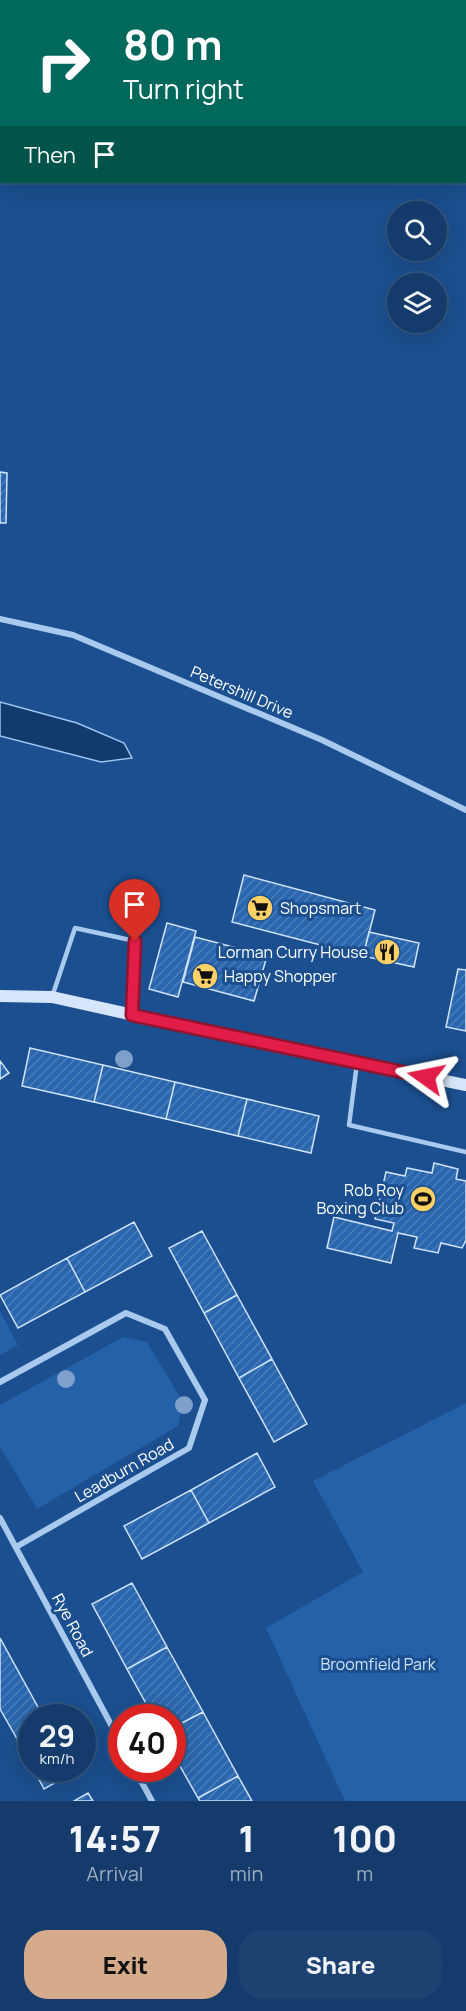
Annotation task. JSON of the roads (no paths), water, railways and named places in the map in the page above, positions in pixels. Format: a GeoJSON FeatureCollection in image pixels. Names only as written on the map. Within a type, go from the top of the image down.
{"type":"FeatureCollection","features":[{"type":"Feature","properties":{"kind":"street","name":"Petershill Drive"},"geometry":{"type":"LineString","coordinates":[[0,619],[73,635],[322,740],[466,810]]}},
{"type":"Feature","properties":{"kind":"street"},"geometry":{"type":"LineString","coordinates":[[0,996],[52,997],[357,1064],[466,1085]]}},
{"type":"Feature","properties":{"kind":"street","name":"Leadburn Road"},"geometry":{"type":"LineString","coordinates":[[0,1382],[126,1313],[165,1329],[205,1400],[189,1448],[16,1547]]}},
{"type":"Feature","properties":{"kind":"street","name":"Rye Road"},"geometry":{"type":"LineString","coordinates":[[0,1518],[108,1719]]}},
{"type":"Feature","properties":{"kind":"street"},"geometry":{"type":"LineString","coordinates":[[142,1782],[152,1801]]}},
{"type":"Feature","properties":{"kind":"lane"},"geometry":{"type":"LineString","coordinates":[[52,997],[75,928],[135,941],[132,1015]]}},
{"type":"Feature","properties":{"kind":"lane"},"geometry":{"type":"LineString","coordinates":[[357,1064],[349,1125],[466,1152]]}},
{"type":"Feature","properties":{"kind":"place","name":"Shopsmart"},"geometry":{"type":"Point","coordinates":[260,908]}},
{"type":"Feature","properties":{"kind":"place","name":"Lorman Curry House"},"geometry":{"type":"Point","coordinates":[387,952]}},
{"type":"Feature","properties":{"kind":"place","name":"Happy Shopper"},"geometry":{"type":"Point","coordinates":[205,976]}},
{"type":"Feature","properties":{"kind":"place","name":"Rob Roy Boxing Club"},"geometry":{"type":"Point","coordinates":[423,1199]}},
{"type":"Feature","properties":{"kind":"park label","name":"Broomfield Park"},"geometry":{"type":"Point","coordinates":[378,1664]}}]}
